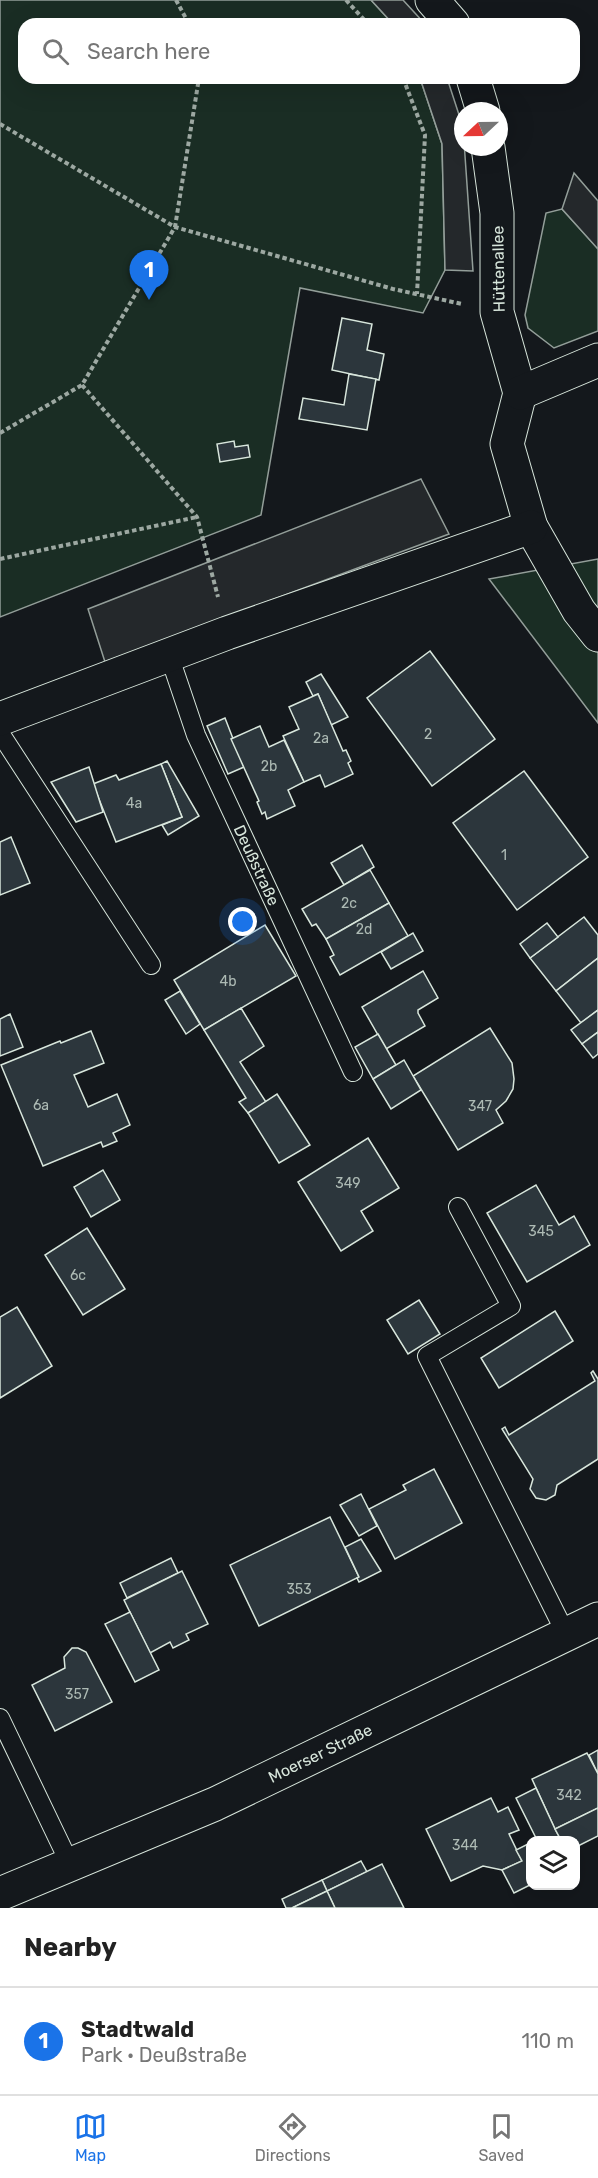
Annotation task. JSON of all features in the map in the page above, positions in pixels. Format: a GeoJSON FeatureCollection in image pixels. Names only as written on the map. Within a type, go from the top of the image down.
{"type":"FeatureCollection","features":[{"type":"Feature","properties":{"kind":"street"},"geometry":{"type":"LineString","coordinates":[[432,0],[448,18]]}},
{"type":"Feature","properties":{"kind":"street"},"geometry":{"type":"LineString","coordinates":[[475,84],[480,102]]}},
{"type":"Feature","properties":{"kind":"street","name":"Hüttenallee"},"geometry":{"type":"LineString","coordinates":[[489,156],[497,213],[497,312],[520,393]]}},
{"type":"Feature","properties":{"kind":"street"},"geometry":{"type":"LineString","coordinates":[[598,360],[520,393],[507,444],[531,527],[579,611],[598,635]]}},
{"type":"Feature","properties":{"kind":"street"},"geometry":{"type":"LineString","coordinates":[[0,719],[227,633],[531,527]]}},
{"type":"Feature","properties":{"kind":"street","name":"Moerser Straße"},"geometry":{"type":"LineString","coordinates":[[0,1894],[215,1804],[598,1619]]}},
{"type":"Feature","properties":{"kind":"lane","name":"Deußstraße"},"geometry":{"type":"LineString","coordinates":[[169,655],[196,735],[353,1072]]}},
{"type":"Feature","properties":{"kind":"lane"},"geometry":{"type":"LineString","coordinates":[[0,733],[151,965]]}},
{"type":"Feature","properties":{"kind":"lane"},"geometry":{"type":"LineString","coordinates":[[458,1207],[511,1306],[428,1356],[566,1634]]}},
{"type":"Feature","properties":{"kind":"lane"},"geometry":{"type":"LineString","coordinates":[[0,1718],[70,1864]]}},
{"type":"Feature","properties":{"kind":"path"},"geometry":{"type":"LineString","coordinates":[[176,0],[186,18]]}},
{"type":"Feature","properties":{"kind":"path"},"geometry":{"type":"LineString","coordinates":[[346,0],[362,18]]}},
{"type":"Feature","properties":{"kind":"path"},"geometry":{"type":"LineString","coordinates":[[0,433],[82,385],[175,227],[198,84]]}},
{"type":"Feature","properties":{"kind":"path"},"geometry":{"type":"LineString","coordinates":[[406,84],[425,135],[417,294]]}},
{"type":"Feature","properties":{"kind":"path"},"geometry":{"type":"LineString","coordinates":[[0,124],[175,227],[417,294],[497,312]]}},
{"type":"Feature","properties":{"kind":"path"},"geometry":{"type":"LineString","coordinates":[[82,385],[197,517],[227,633]]}},
{"type":"Feature","properties":{"kind":"path"},"geometry":{"type":"LineString","coordinates":[[0,559],[197,517]]}},
{"type":"Feature","properties":{"kind":"green space"},"geometry":{"type":"Polygon","coordinates":[[[0,0],[371,0],[388,18],[18,18],[18,84],[422,84],[442,144],[445,270],[423,313],[300,288],[261,515],[0,617],[0,0]]]}},
{"type":"Feature","properties":{"kind":"green space"},"geometry":{"type":"Polygon","coordinates":[[[562,209],[598,249],[598,331],[554,348],[528,328],[525,315],[546,213],[562,209]]]}},
{"type":"Feature","properties":{"kind":"green space"},"geometry":{"type":"Polygon","coordinates":[[[598,559],[598,723],[489,579],[598,559]]]}},
{"type":"Feature","properties":{"kind":"shaded area"},"geometry":{"type":"Polygon","coordinates":[[[371,0],[403,0],[420,18],[388,18],[371,0]]]}},
{"type":"Feature","properties":{"kind":"shaded area"},"geometry":{"type":"Polygon","coordinates":[[[422,84],[449,84],[455,102],[454,156],[465,156],[473,271],[445,270],[442,144],[422,84]]]}},
{"type":"Feature","properties":{"kind":"shaded area"},"geometry":{"type":"Polygon","coordinates":[[[574,173],[598,201],[598,249],[562,209],[574,173]]]}},
{"type":"Feature","properties":{"kind":"shaded area"},"geometry":{"type":"Polygon","coordinates":[[[421,479],[449,534],[105,662],[88,609],[421,479]]]}},
{"type":"Feature","properties":{"kind":"building"},"geometry":{"type":"Polygon","coordinates":[[[342,318],[372,324],[367,350],[384,354],[379,380],[332,370],[342,318]]]}},
{"type":"Feature","properties":{"kind":"building"},"geometry":{"type":"Polygon","coordinates":[[[349,374],[376,379],[367,430],[299,419],[303,398],[344,405],[349,374]]]}},
{"type":"Feature","properties":{"kind":"building"},"geometry":{"type":"Polygon","coordinates":[[[234,441],[235,447],[248,445],[250,457],[220,462],[217,444],[234,441]]]}},
{"type":"Feature","properties":{"kind":"building"},"geometry":{"type":"Polygon","coordinates":[[[430,651],[495,739],[432,786],[367,698],[430,651]]]}},
{"type":"Feature","properties":{"kind":"building"},"geometry":{"type":"Polygon","coordinates":[[[321,674],[348,717],[331,725],[318,694],[313,696],[306,682],[321,674]]]}},
{"type":"Feature","properties":{"kind":"building"},"geometry":{"type":"Polygon","coordinates":[[[318,694],[343,751],[346,750],[351,761],[348,763],[353,774],[325,787],[320,775],[304,782],[283,736],[299,729],[289,707],[318,694]]]}},
{"type":"Feature","properties":{"kind":"building"},"geometry":{"type":"Polygon","coordinates":[[[225,718],[244,767],[228,774],[207,726],[225,718]]]}},
{"type":"Feature","properties":{"kind":"building"},"geometry":{"type":"Polygon","coordinates":[[[260,726],[269,747],[284,740],[304,782],[288,790],[295,806],[267,819],[265,812],[262,814],[257,802],[259,801],[231,739],[260,726]]]}},
{"type":"Feature","properties":{"kind":"building"},"geometry":{"type":"Polygon","coordinates":[[[167,761],[199,816],[168,835],[162,825],[182,817],[161,764],[167,761]]]}},
{"type":"Feature","properties":{"kind":"building"},"geometry":{"type":"Polygon","coordinates":[[[161,764],[182,817],[116,842],[93,784],[116,775],[119,780],[161,764]]]}},
{"type":"Feature","properties":{"kind":"building"},"geometry":{"type":"Polygon","coordinates":[[[89,767],[103,812],[76,822],[51,782],[89,767]]]}},
{"type":"Feature","properties":{"kind":"building"},"geometry":{"type":"Polygon","coordinates":[[[524,771],[588,857],[517,910],[453,823],[524,771]]]}},
{"type":"Feature","properties":{"kind":"building"},"geometry":{"type":"Polygon","coordinates":[[[11,837],[30,883],[0,895],[0,842],[11,837]]]}},
{"type":"Feature","properties":{"kind":"building"},"geometry":{"type":"Polygon","coordinates":[[[362,845],[374,867],[344,885],[331,863],[362,845]]]}},
{"type":"Feature","properties":{"kind":"building"},"geometry":{"type":"Polygon","coordinates":[[[370,870],[389,903],[326,939],[316,924],[312,926],[302,909],[370,870]]]}},
{"type":"Feature","properties":{"kind":"building"},"geometry":{"type":"Polygon","coordinates":[[[389,903],[408,936],[340,975],[330,957],[334,955],[326,939],[389,903]]]}},
{"type":"Feature","properties":{"kind":"building"},"geometry":{"type":"Polygon","coordinates":[[[584,917],[598,935],[598,958],[556,991],[530,958],[584,917]]]}},
{"type":"Feature","properties":{"kind":"building"},"geometry":{"type":"Polygon","coordinates":[[[547,923],[558,937],[530,958],[520,944],[547,923]]]}},
{"type":"Feature","properties":{"kind":"building"},"geometry":{"type":"Polygon","coordinates":[[[265,925],[296,976],[204,1030],[174,980],[265,925]]]}},
{"type":"Feature","properties":{"kind":"building"},"geometry":{"type":"Polygon","coordinates":[[[413,933],[423,951],[391,969],[381,952],[413,933]]]}},
{"type":"Feature","properties":{"kind":"building"},"geometry":{"type":"Polygon","coordinates":[[[598,958],[598,1010],[581,1023],[556,991],[598,958]]]}},
{"type":"Feature","properties":{"kind":"building"},"geometry":{"type":"Polygon","coordinates":[[[423,971],[438,998],[418,1010],[425,1026],[386,1049],[362,1007],[423,971]]]}},
{"type":"Feature","properties":{"kind":"building"},"geometry":{"type":"Polygon","coordinates":[[[180,991],[200,1024],[186,1034],[165,1000],[180,991]]]}},
{"type":"Feature","properties":{"kind":"building"},"geometry":{"type":"Polygon","coordinates":[[[241,1008],[264,1046],[240,1062],[266,1102],[248,1113],[239,1102],[246,1098],[204,1030],[241,1008]]]}},
{"type":"Feature","properties":{"kind":"building"},"geometry":{"type":"Polygon","coordinates":[[[598,1010],[598,1032],[582,1044],[571,1030],[598,1010]]]}},
{"type":"Feature","properties":{"kind":"building"},"geometry":{"type":"Polygon","coordinates":[[[10,1014],[23,1047],[0,1056],[0,1019],[10,1014]]]}},
{"type":"Feature","properties":{"kind":"building"},"geometry":{"type":"Polygon","coordinates":[[[490,1028],[512,1063],[513,1089],[506,1101],[496,1110],[503,1123],[458,1150],[413,1076],[490,1028]]]}},
{"type":"Feature","properties":{"kind":"building"},"geometry":{"type":"Polygon","coordinates":[[[91,1031],[104,1063],[74,1075],[88,1107],[117,1094],[130,1125],[113,1133],[117,1141],[103,1147],[101,1142],[43,1166],[1,1065],[91,1031]]]}},
{"type":"Feature","properties":{"kind":"building"},"geometry":{"type":"Polygon","coordinates":[[[598,1032],[598,1054],[593,1058],[582,1044],[598,1032]]]}},
{"type":"Feature","properties":{"kind":"building"},"geometry":{"type":"Polygon","coordinates":[[[378,1034],[396,1065],[373,1079],[355,1047],[378,1034]]]}},
{"type":"Feature","properties":{"kind":"building"},"geometry":{"type":"Polygon","coordinates":[[[404,1060],[421,1090],[391,1109],[373,1079],[404,1060]]]}},
{"type":"Feature","properties":{"kind":"building"},"geometry":{"type":"Polygon","coordinates":[[[277,1094],[310,1145],[279,1163],[248,1113],[277,1094]]]}},
{"type":"Feature","properties":{"kind":"building"},"geometry":{"type":"Polygon","coordinates":[[[368,1138],[399,1188],[361,1211],[373,1231],[341,1251],[298,1182],[368,1138]]]}},
{"type":"Feature","properties":{"kind":"building"},"geometry":{"type":"Polygon","coordinates":[[[103,1170],[120,1200],[91,1217],[74,1187],[103,1170]]]}},
{"type":"Feature","properties":{"kind":"building"},"geometry":{"type":"Polygon","coordinates":[[[536,1185],[559,1225],[574,1216],[590,1245],[527,1282],[487,1213],[536,1185]]]}},
{"type":"Feature","properties":{"kind":"building"},"geometry":{"type":"Polygon","coordinates":[[[87,1228],[125,1289],[83,1315],[45,1255],[87,1228]]]}},
{"type":"Feature","properties":{"kind":"building"},"geometry":{"type":"Polygon","coordinates":[[[419,1300],[440,1334],[408,1354],[387,1320],[419,1300]]]}},
{"type":"Feature","properties":{"kind":"building"},"geometry":{"type":"Polygon","coordinates":[[[17,1307],[52,1366],[0,1398],[0,1317],[17,1307]]]}},
{"type":"Feature","properties":{"kind":"building"},"geometry":{"type":"Polygon","coordinates":[[[555,1311],[573,1341],[499,1388],[481,1358],[555,1311]]]}},
{"type":"Feature","properties":{"kind":"building"},"geometry":{"type":"Polygon","coordinates":[[[593,1371],[598,1379],[598,1459],[557,1485],[555,1495],[546,1500],[536,1498],[530,1489],[533,1479],[502,1429],[505,1427],[509,1435],[595,1381],[591,1373],[593,1371]]]}},
{"type":"Feature","properties":{"kind":"building"},"geometry":{"type":"Polygon","coordinates":[[[434,1469],[462,1523],[395,1559],[369,1509],[406,1490],[403,1485],[434,1469]]]}},
{"type":"Feature","properties":{"kind":"building"},"geometry":{"type":"Polygon","coordinates":[[[361,1494],[377,1526],[359,1536],[340,1505],[361,1494]]]}},
{"type":"Feature","properties":{"kind":"building"},"geometry":{"type":"Polygon","coordinates":[[[330,1517],[359,1577],[259,1626],[230,1565],[330,1517]]]}},
{"type":"Feature","properties":{"kind":"building"},"geometry":{"type":"Polygon","coordinates":[[[361,1539],[381,1571],[359,1582],[357,1578],[359,1577],[345,1547],[361,1539]]]}},
{"type":"Feature","properties":{"kind":"building"},"geometry":{"type":"Polygon","coordinates":[[[171,1558],[178,1573],[127,1598],[120,1583],[171,1558]]]}},
{"type":"Feature","properties":{"kind":"building"},"geometry":{"type":"Polygon","coordinates":[[[182,1571],[208,1624],[186,1634],[189,1640],[173,1648],[170,1642],[150,1653],[124,1600],[182,1571]]]}},
{"type":"Feature","properties":{"kind":"building"},"geometry":{"type":"Polygon","coordinates":[[[130,1612],[159,1670],[135,1682],[105,1624],[130,1612]]]}},
{"type":"Feature","properties":{"kind":"building"},"geometry":{"type":"Polygon","coordinates":[[[72,1648],[86,1652],[112,1702],[55,1731],[32,1685],[65,1668],[64,1657],[72,1648]]]}},
{"type":"Feature","properties":{"kind":"building"},"geometry":{"type":"Polygon","coordinates":[[[598,1750],[598,1774],[589,1755],[598,1750]]]}},
{"type":"Feature","properties":{"kind":"building"},"geometry":{"type":"Polygon","coordinates":[[[587,1753],[598,1774],[598,1808],[555,1829],[532,1779],[587,1753]]]}},
{"type":"Feature","properties":{"kind":"building"},"geometry":{"type":"Polygon","coordinates":[[[536,1788],[559,1836],[535,1836],[516,1798],[536,1788]]]}},
{"type":"Feature","properties":{"kind":"building"},"geometry":{"type":"Polygon","coordinates":[[[491,1798],[498,1812],[508,1807],[519,1830],[509,1834],[522,1861],[502,1870],[483,1866],[451,1881],[426,1829],[491,1798]]]}},
{"type":"Feature","properties":{"kind":"building"},"geometry":{"type":"Polygon","coordinates":[[[598,1808],[598,1836],[580,1845],[580,1836],[559,1836],[555,1829],[598,1808]]]}},
{"type":"Feature","properties":{"kind":"building"},"geometry":{"type":"Polygon","coordinates":[[[526,1845],[526,1887],[514,1893],[502,1870],[522,1861],[516,1850],[526,1845]]]}},
{"type":"Feature","properties":{"kind":"building"},"geometry":{"type":"Polygon","coordinates":[[[361,1861],[367,1872],[327,1891],[322,1880],[361,1861]]]}},
{"type":"Feature","properties":{"kind":"building"},"geometry":{"type":"Polygon","coordinates":[[[382,1864],[404,1908],[335,1908],[327,1891],[382,1864]]]}},
{"type":"Feature","properties":{"kind":"building"},"geometry":{"type":"Polygon","coordinates":[[[322,1880],[327,1891],[292,1908],[286,1908],[282,1899],[322,1880]]]}},
{"type":"Feature","properties":{"kind":"building"},"geometry":{"type":"Polygon","coordinates":[[[327,1891],[335,1908],[292,1908],[327,1891]]]}},
{"type":"Feature","properties":{"kind":"place","name":"Stadtwald"},"geometry":{"type":"Point","coordinates":[149,300]}}]}
